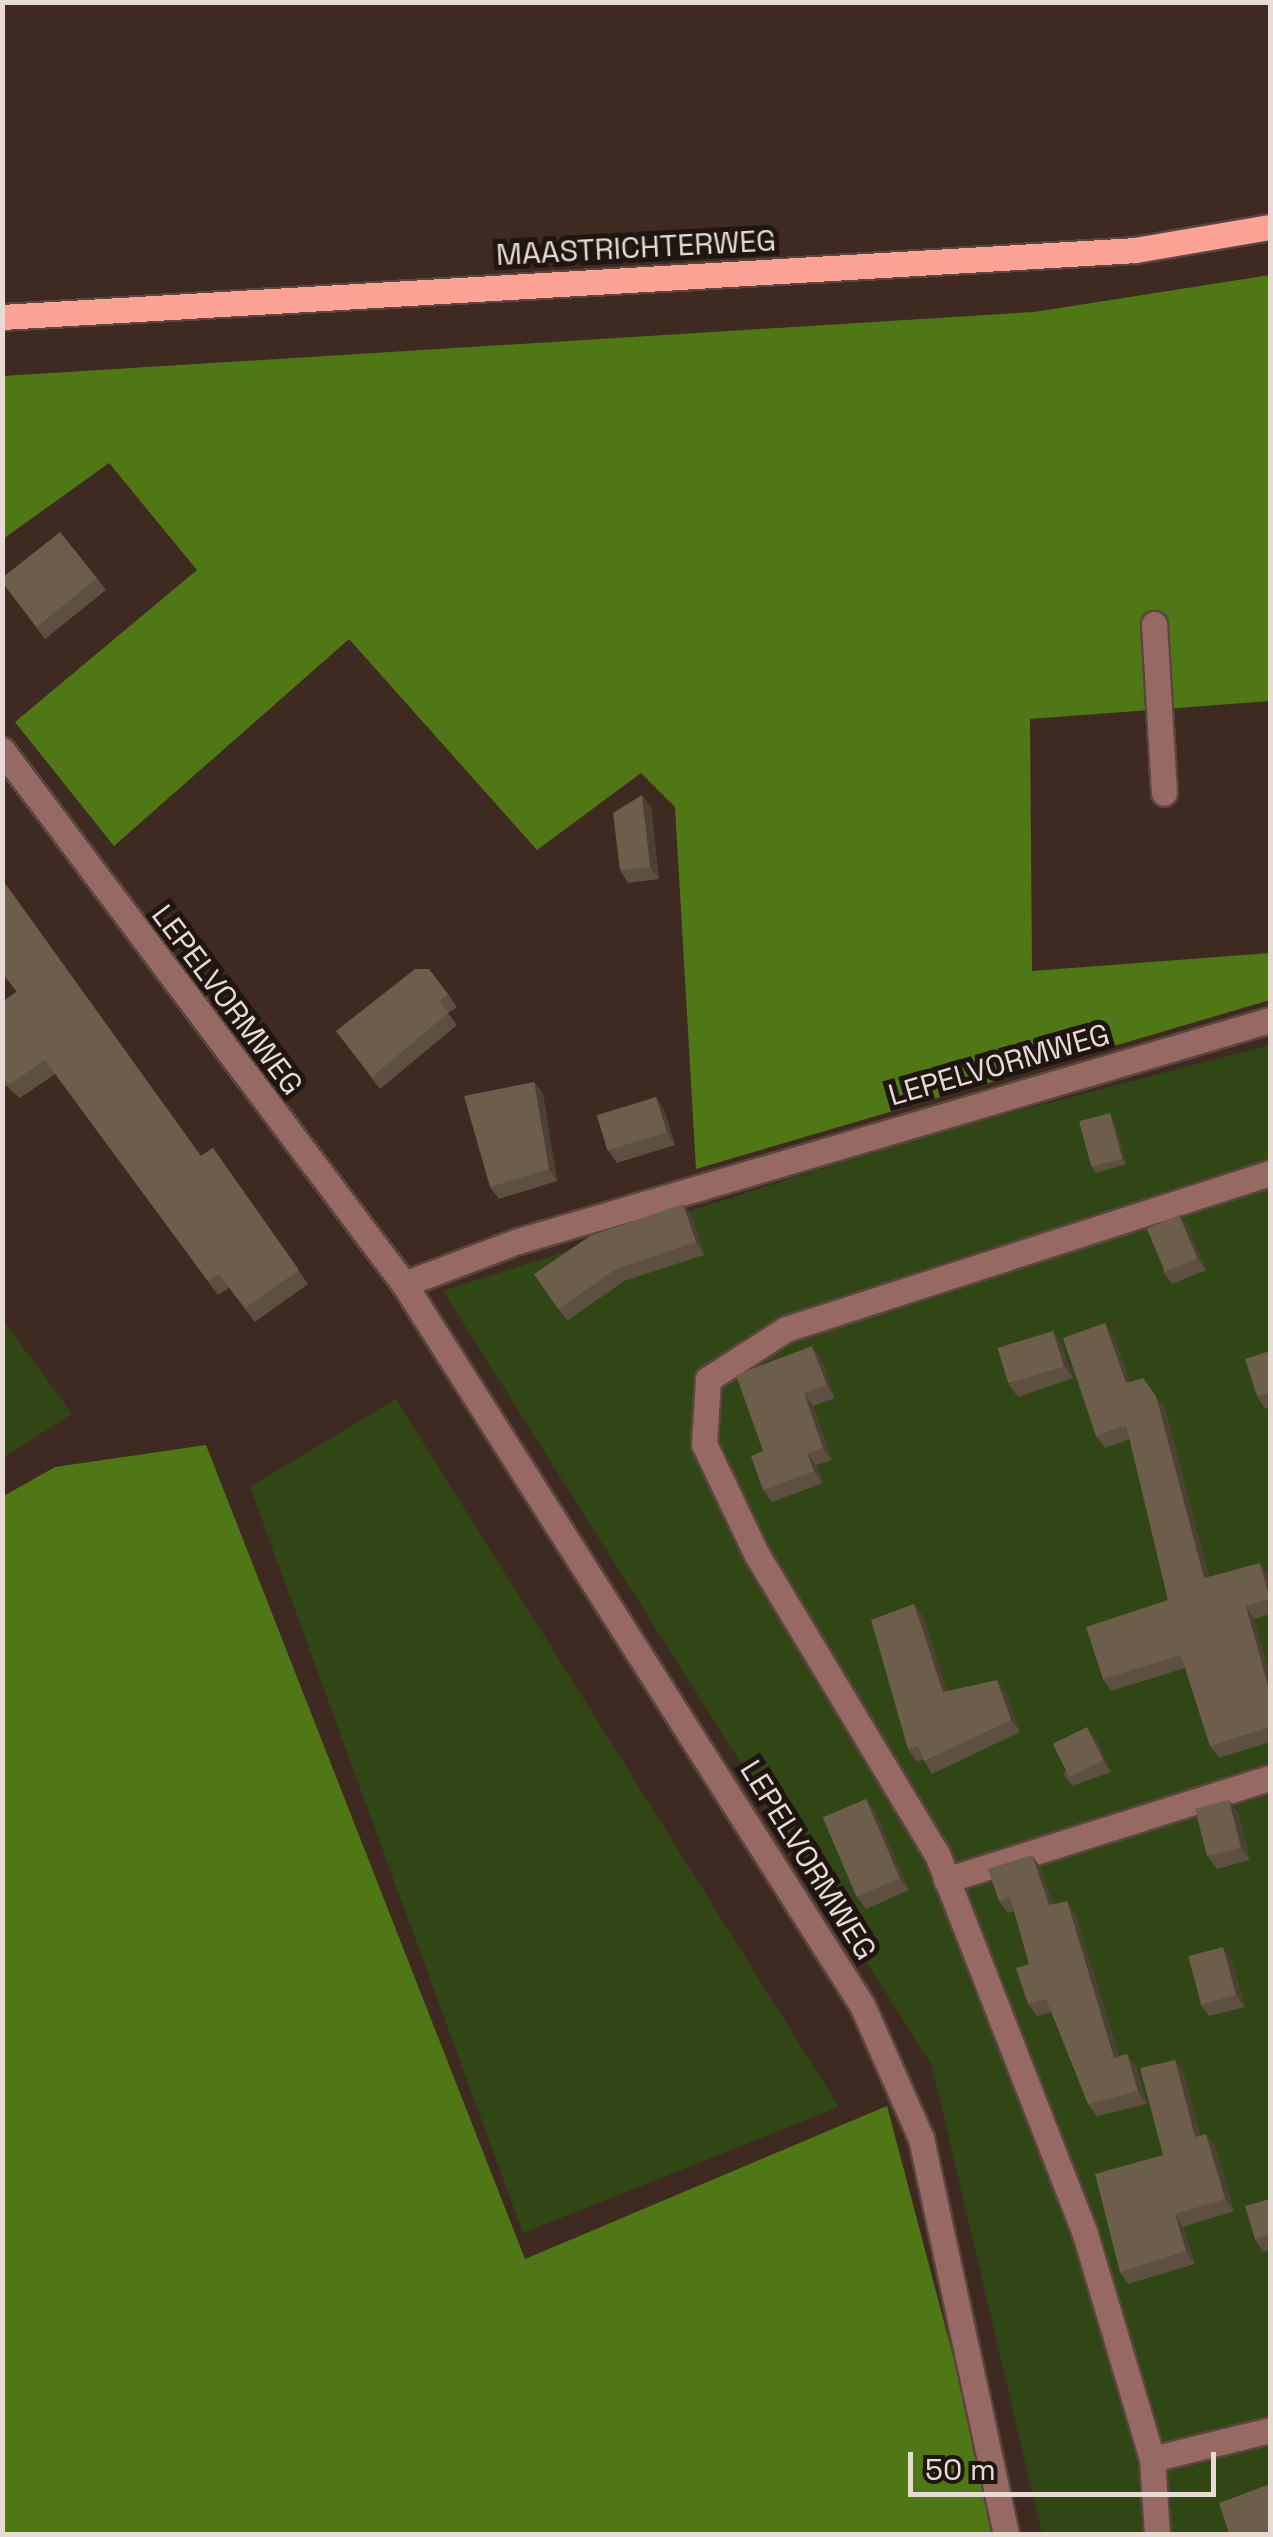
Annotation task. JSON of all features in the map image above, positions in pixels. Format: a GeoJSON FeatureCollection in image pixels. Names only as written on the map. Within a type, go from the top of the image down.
{"type":"FeatureCollection","features":[{"type":"Feature","properties":{"kind":"main road","name":"MAASTRICHTERWEG"},"geometry":{"type":"LineString","coordinates":[[2,317],[1135,250],[1270,226]]}},
{"type":"Feature","properties":{"kind":"street"},"geometry":{"type":"LineString","coordinates":[[1154,624],[1164,794]]}},
{"type":"Feature","properties":{"kind":"street","name":"LEPELVORMWEG"},"geometry":{"type":"LineString","coordinates":[[2,750],[404,1284],[862,2005],[921,2138],[1006,2534]]}},
{"type":"Feature","properties":{"kind":"street","name":"LEPELVORMWEG"},"geometry":{"type":"LineString","coordinates":[[404,1284],[518,1241],[1270,1020]]}},
{"type":"Feature","properties":{"kind":"street"},"geometry":{"type":"LineString","coordinates":[[1157,2534],[1152,2459],[1085,2234],[946,1880],[742,1523],[704,1444],[708,1378],[786,1329],[1270,1173]]}},
{"type":"Feature","properties":{"kind":"street"},"geometry":{"type":"LineString","coordinates":[[946,1880],[1270,1778]]}},
{"type":"Feature","properties":{"kind":"street"},"geometry":{"type":"LineString","coordinates":[[1152,2459],[1270,2430]]}},
{"type":"Feature","properties":{"kind":"green space"},"geometry":{"type":"Polygon","coordinates":[[[1270,275],[1270,701],[1030,719],[1032,971],[1270,953],[1270,1000],[696,1169],[675,807],[641,773],[537,850],[349,639],[114,846],[15,722],[197,570],[109,463],[3,539],[3,376],[1034,312],[1270,275]]]}},
{"type":"Feature","properties":{"kind":"green space"},"geometry":{"type":"Polygon","coordinates":[[[1270,1045],[1270,2534],[1042,2534],[932,2066],[443,1291],[922,1136],[1270,1045]]]}},
{"type":"Feature","properties":{"kind":"green space"},"geometry":{"type":"Polygon","coordinates":[[[3,1320],[72,1414],[2,1458],[3,1320]]]}},
{"type":"Feature","properties":{"kind":"green space"},"geometry":{"type":"Polygon","coordinates":[[[396,1399],[839,2107],[523,2233],[250,1487],[396,1399]]]}},
{"type":"Feature","properties":{"kind":"green space"},"geometry":{"type":"Polygon","coordinates":[[[206,1445],[525,2259],[887,2106],[1000,2534],[3,2534],[2,1497],[55,1467],[206,1445]]]}},
{"type":"Feature","properties":{"kind":"building"},"geometry":{"type":"Polygon","coordinates":[[[60,532],[97,578],[37,627],[2,578],[60,532]]]}},
{"type":"Feature","properties":{"kind":"building"},"geometry":{"type":"Polygon","coordinates":[[[642,795],[650,867],[620,870],[613,813],[642,795]]]}},
{"type":"Feature","properties":{"kind":"building"},"geometry":{"type":"Polygon","coordinates":[[[2,879],[201,1156],[213,1148],[299,1270],[245,1308],[219,1274],[208,1281],[45,1060],[10,1084],[2,1077],[2,1002],[17,992],[2,973],[2,879]]]}},
{"type":"Feature","properties":{"kind":"building"},"geometry":{"type":"Polygon","coordinates":[[[415,969],[429,969],[448,994],[439,1001],[448,1013],[372,1077],[336,1031],[415,969]]]}},
{"type":"Feature","properties":{"kind":"building"},"geometry":{"type":"Polygon","coordinates":[[[534,1082],[549,1169],[490,1187],[464,1096],[534,1082]]]}},
{"type":"Feature","properties":{"kind":"building"},"geometry":{"type":"Polygon","coordinates":[[[656,1097],[667,1132],[608,1151],[597,1115],[656,1097]]]}},
{"type":"Feature","properties":{"kind":"building"},"geometry":{"type":"Polygon","coordinates":[[[1110,1113],[1122,1158],[1091,1167],[1079,1121],[1110,1113]]]}},
{"type":"Feature","properties":{"kind":"building"},"geometry":{"type":"Polygon","coordinates":[[[683,1204],[696,1242],[616,1269],[558,1309],[534,1274],[590,1236],[683,1204]]]}},
{"type":"Feature","properties":{"kind":"building"},"geometry":{"type":"Polygon","coordinates":[[[1179,1215],[1197,1258],[1165,1272],[1147,1229],[1179,1215]]]}},
{"type":"Feature","properties":{"kind":"building"},"geometry":{"type":"Polygon","coordinates":[[[1105,1323],[1126,1383],[1143,1378],[1156,1396],[1204,1578],[1260,1563],[1270,1599],[1246,1606],[1270,1690],[1270,1727],[1210,1746],[1181,1655],[1103,1679],[1086,1627],[1168,1600],[1126,1425],[1096,1436],[1063,1338],[1105,1323]]]}},
{"type":"Feature","properties":{"kind":"building"},"geometry":{"type":"Polygon","coordinates":[[[1053,1331],[1064,1366],[1008,1383],[998,1348],[1053,1331]]]}},
{"type":"Feature","properties":{"kind":"building"},"geometry":{"type":"Polygon","coordinates":[[[812,1346],[827,1385],[804,1393],[823,1448],[807,1453],[814,1471],[763,1490],[751,1456],[763,1451],[736,1375],[812,1346]]]}},
{"type":"Feature","properties":{"kind":"building"},"geometry":{"type":"Polygon","coordinates":[[[1270,1351],[1270,1392],[1257,1396],[1245,1359],[1270,1351]]]}},
{"type":"Feature","properties":{"kind":"building"},"geometry":{"type":"Polygon","coordinates":[[[914,1604],[943,1692],[997,1680],[1011,1720],[924,1761],[918,1746],[908,1749],[871,1620],[914,1604]]]}},
{"type":"Feature","properties":{"kind":"building"},"geometry":{"type":"Polygon","coordinates":[[[1087,1727],[1103,1760],[1069,1777],[1053,1744],[1087,1727]]]}},
{"type":"Feature","properties":{"kind":"building"},"geometry":{"type":"Polygon","coordinates":[[[866,1799],[900,1878],[856,1897],[823,1817],[866,1799]]]}},
{"type":"Feature","properties":{"kind":"building"},"geometry":{"type":"Polygon","coordinates":[[[1229,1800],[1241,1848],[1207,1856],[1195,1808],[1229,1800]]]}},
{"type":"Feature","properties":{"kind":"building"},"geometry":{"type":"Polygon","coordinates":[[[1032,1855],[1049,1905],[1067,1901],[1114,2058],[1127,2054],[1138,2091],[1088,2104],[1046,1999],[1028,2004],[1016,1968],[1029,1964],[1010,1897],[999,1901],[988,1869],[1032,1855]]]}},
{"type":"Feature","properties":{"kind":"building"},"geometry":{"type":"Polygon","coordinates":[[[1223,1947],[1236,1995],[1201,2005],[1188,1956],[1223,1947]]]}},
{"type":"Feature","properties":{"kind":"building"},"geometry":{"type":"Polygon","coordinates":[[[1175,2060],[1195,2137],[1206,2134],[1225,2199],[1175,2214],[1186,2251],[1120,2272],[1095,2174],[1163,2155],[1140,2068],[1175,2060]]]}},
{"type":"Feature","properties":{"kind":"building"},"geometry":{"type":"Polygon","coordinates":[[[1270,2199],[1270,2235],[1255,2239],[1245,2206],[1270,2199]]]}},
{"type":"Feature","properties":{"kind":"building"},"geometry":{"type":"Polygon","coordinates":[[[1270,2484],[1270,2534],[1229,2534],[1219,2503],[1270,2484]]]}}]}
